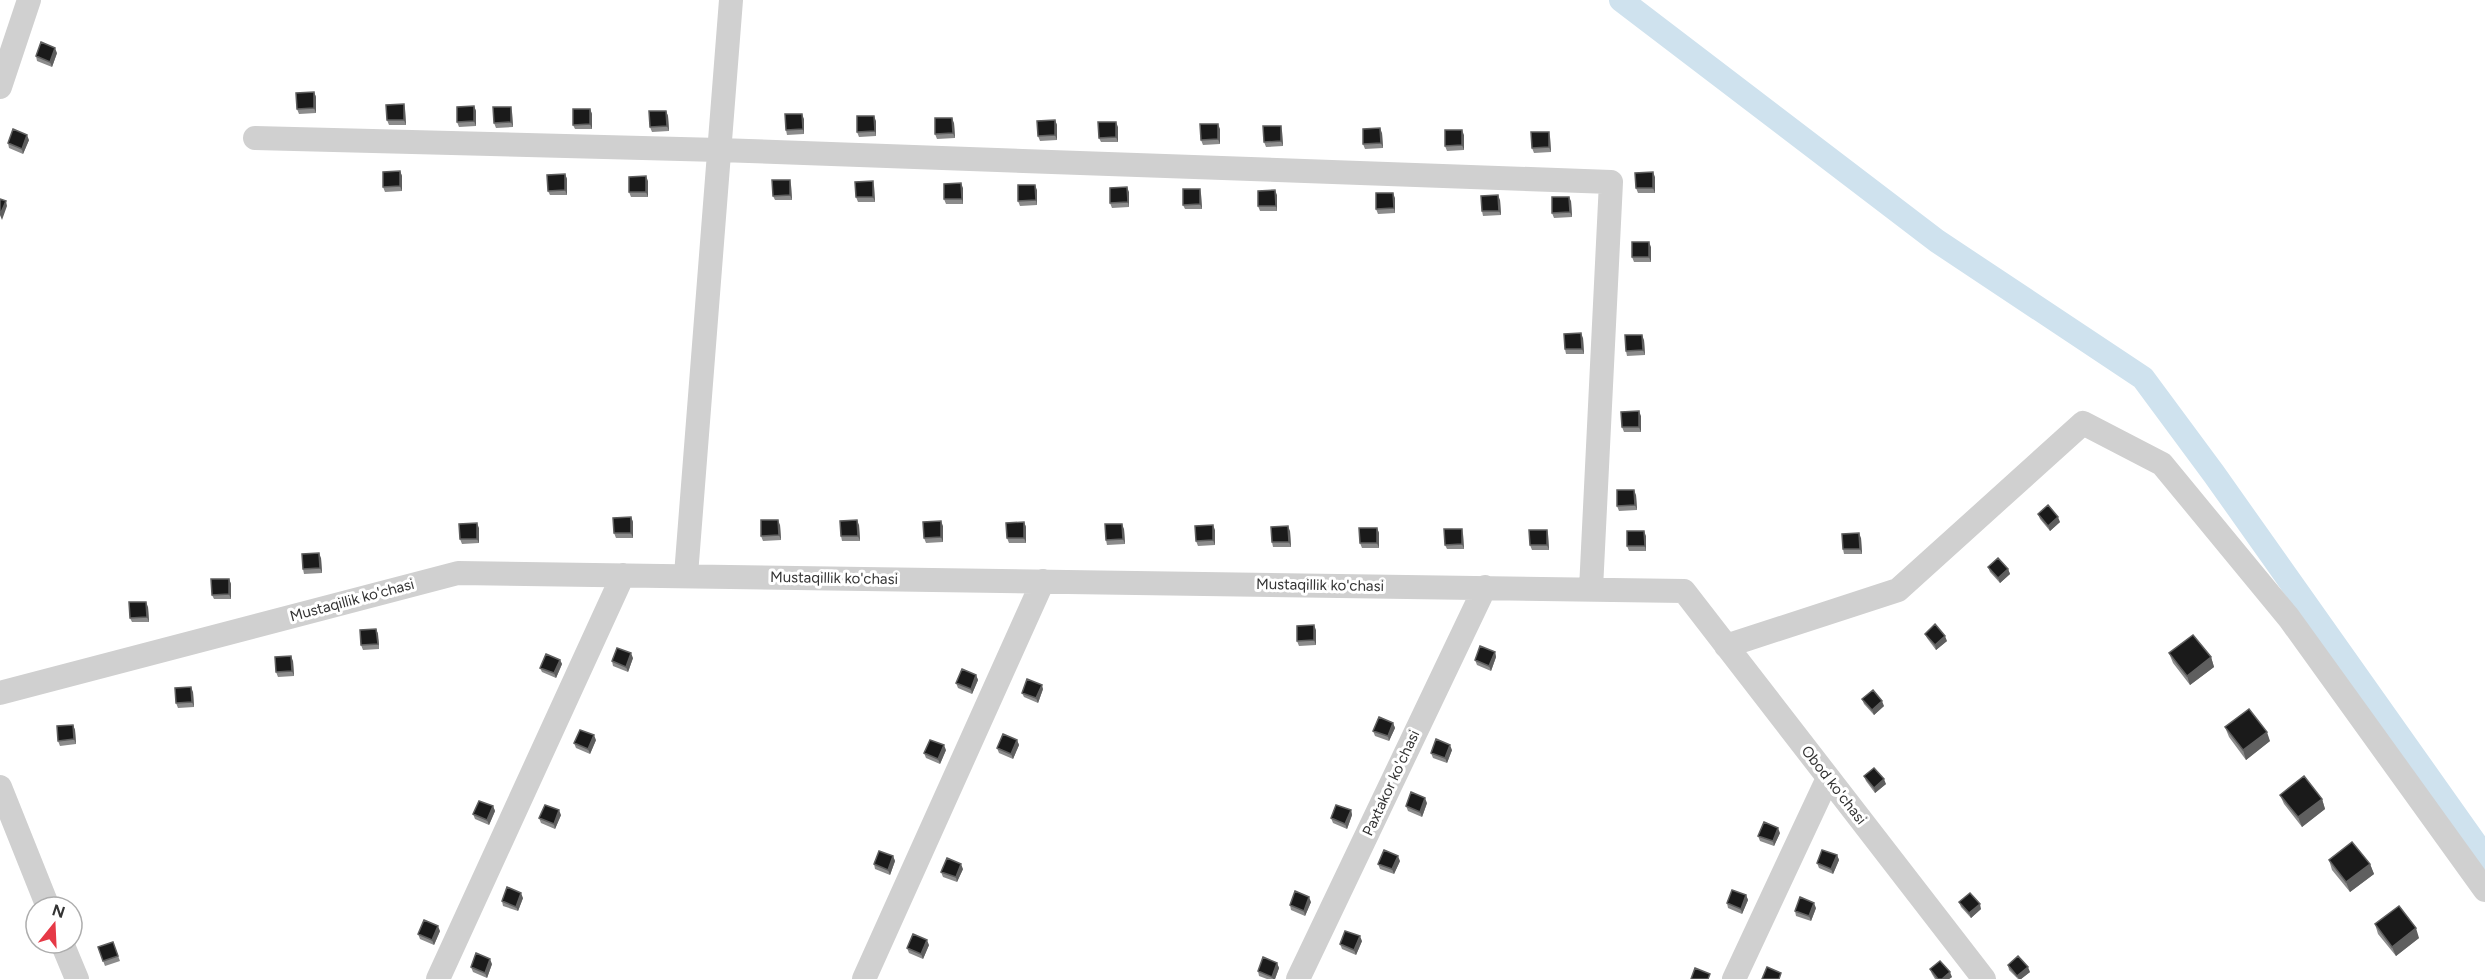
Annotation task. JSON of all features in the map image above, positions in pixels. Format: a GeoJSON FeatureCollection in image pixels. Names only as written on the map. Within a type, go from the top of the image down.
{"type":"FeatureCollection","features":[{"type":"Feature","properties":{"kind":"street"},"geometry":{"type":"LineString","coordinates":[[0,87],[29,0]]}},
{"type":"Feature","properties":{"kind":"street"},"geometry":{"type":"LineString","coordinates":[[686,575],[731,0]]}},
{"type":"Feature","properties":{"kind":"street"},"geometry":{"type":"LineString","coordinates":[[255,138],[719,150],[1611,182],[1591,590]]}},
{"type":"Feature","properties":{"kind":"street"},"geometry":{"type":"LineString","coordinates":[[1726,646],[1898,590],[2083,423],[2163,464],[2289,618],[2485,890]]}},
{"type":"Feature","properties":{"kind":"street","name":"Mustaqillik ko'chasi"},"geometry":{"type":"LineString","coordinates":[[0,693],[458,573],[1684,591]]}},
{"type":"Feature","properties":{"kind":"street"},"geometry":{"type":"LineString","coordinates":[[438,979],[623,575]]}},
{"type":"Feature","properties":{"kind":"street"},"geometry":{"type":"LineString","coordinates":[[864,979],[1043,581]]}},
{"type":"Feature","properties":{"kind":"street","name":"Paxtakor ko'chasi"},"geometry":{"type":"LineString","coordinates":[[1298,979],[1485,587]]}},
{"type":"Feature","properties":{"kind":"street","name":"Obod ko'chasi"},"geometry":{"type":"LineString","coordinates":[[1684,591],[1984,979]]}},
{"type":"Feature","properties":{"kind":"street"},"geometry":{"type":"LineString","coordinates":[[1734,979],[1828,778]]}},
{"type":"Feature","properties":{"kind":"street"},"geometry":{"type":"LineString","coordinates":[[0,787],[43,895]]}},
{"type":"Feature","properties":{"kind":"street"},"geometry":{"type":"LineString","coordinates":[[67,955],[77,979]]}},
{"type":"Feature","properties":{"kind":"building"},"geometry":{"type":"Polygon","coordinates":[[[41,42],[55,48],[50,62],[36,56],[41,42]]]}},
{"type":"Feature","properties":{"kind":"building"},"geometry":{"type":"Polygon","coordinates":[[[314,92],[314,108],[297,109],[296,93],[314,92]]]}},
{"type":"Feature","properties":{"kind":"building"},"geometry":{"type":"Polygon","coordinates":[[[404,104],[404,120],[387,120],[386,105],[404,104]]]}},
{"type":"Feature","properties":{"kind":"building"},"geometry":{"type":"Polygon","coordinates":[[[474,106],[474,121],[457,122],[457,107],[474,106]]]}},
{"type":"Feature","properties":{"kind":"building"},"geometry":{"type":"Polygon","coordinates":[[[493,107],[511,107],[511,122],[494,123],[493,107]]]}},
{"type":"Feature","properties":{"kind":"building"},"geometry":{"type":"Polygon","coordinates":[[[573,109],[590,109],[590,124],[573,125],[573,109]]]}},
{"type":"Feature","properties":{"kind":"building"},"geometry":{"type":"Polygon","coordinates":[[[649,111],[666,111],[667,126],[650,127],[649,111]]]}},
{"type":"Feature","properties":{"kind":"building"},"geometry":{"type":"Polygon","coordinates":[[[785,114],[802,114],[803,129],[786,130],[785,114]]]}},
{"type":"Feature","properties":{"kind":"building"},"geometry":{"type":"Polygon","coordinates":[[[857,116],[874,116],[875,131],[857,132],[857,116]]]}},
{"type":"Feature","properties":{"kind":"building"},"geometry":{"type":"Polygon","coordinates":[[[935,118],[952,118],[953,133],[935,134],[935,118]]]}},
{"type":"Feature","properties":{"kind":"building"},"geometry":{"type":"Polygon","coordinates":[[[1055,120],[1055,135],[1038,136],[1037,121],[1055,120]]]}},
{"type":"Feature","properties":{"kind":"building"},"geometry":{"type":"Polygon","coordinates":[[[1098,122],[1116,122],[1116,137],[1099,138],[1098,122]]]}},
{"type":"Feature","properties":{"kind":"building"},"geometry":{"type":"Polygon","coordinates":[[[1200,124],[1218,124],[1218,139],[1201,140],[1200,124]]]}},
{"type":"Feature","properties":{"kind":"building"},"geometry":{"type":"Polygon","coordinates":[[[1263,126],[1281,126],[1281,141],[1264,142],[1263,126]]]}},
{"type":"Feature","properties":{"kind":"building"},"geometry":{"type":"Polygon","coordinates":[[[1380,128],[1381,143],[1363,144],[1363,129],[1380,128]]]}},
{"type":"Feature","properties":{"kind":"building"},"geometry":{"type":"Polygon","coordinates":[[[13,129],[27,135],[22,149],[8,143],[13,129]]]}},
{"type":"Feature","properties":{"kind":"building"},"geometry":{"type":"Polygon","coordinates":[[[1445,130],[1462,130],[1462,145],[1445,146],[1445,130]]]}},
{"type":"Feature","properties":{"kind":"building"},"geometry":{"type":"Polygon","coordinates":[[[1531,132],[1549,132],[1549,147],[1532,148],[1531,132]]]}},
{"type":"Feature","properties":{"kind":"building"},"geometry":{"type":"Polygon","coordinates":[[[400,171],[400,186],[383,187],[383,172],[400,171]]]}},
{"type":"Feature","properties":{"kind":"building"},"geometry":{"type":"Polygon","coordinates":[[[1653,172],[1653,188],[1636,188],[1635,173],[1653,172]]]}},
{"type":"Feature","properties":{"kind":"building"},"geometry":{"type":"Polygon","coordinates":[[[565,174],[565,190],[548,191],[547,175],[565,174]]]}},
{"type":"Feature","properties":{"kind":"building"},"geometry":{"type":"Polygon","coordinates":[[[646,176],[646,192],[629,192],[629,177],[646,176]]]}},
{"type":"Feature","properties":{"kind":"building"},"geometry":{"type":"Polygon","coordinates":[[[772,180],[790,180],[790,195],[773,196],[772,180]]]}},
{"type":"Feature","properties":{"kind":"building"},"geometry":{"type":"Polygon","coordinates":[[[873,181],[873,197],[856,197],[855,182],[873,181]]]}},
{"type":"Feature","properties":{"kind":"building"},"geometry":{"type":"Polygon","coordinates":[[[961,183],[962,199],[944,199],[944,184],[961,183]]]}},
{"type":"Feature","properties":{"kind":"building"},"geometry":{"type":"Polygon","coordinates":[[[1018,185],[1035,185],[1036,200],[1018,201],[1018,185]]]}},
{"type":"Feature","properties":{"kind":"building"},"geometry":{"type":"Polygon","coordinates":[[[1127,187],[1128,202],[1110,203],[1110,188],[1127,187]]]}},
{"type":"Feature","properties":{"kind":"building"},"geometry":{"type":"Polygon","coordinates":[[[1183,189],[1200,189],[1200,204],[1183,205],[1183,189]]]}},
{"type":"Feature","properties":{"kind":"building"},"geometry":{"type":"Polygon","coordinates":[[[1275,190],[1276,206],[1258,206],[1258,191],[1275,190]]]}},
{"type":"Feature","properties":{"kind":"building"},"geometry":{"type":"Polygon","coordinates":[[[1376,193],[1393,193],[1394,208],[1376,209],[1376,193]]]}},
{"type":"Feature","properties":{"kind":"building"},"geometry":{"type":"Polygon","coordinates":[[[1498,195],[1499,211],[1482,211],[1481,196],[1498,195]]]}},
{"type":"Feature","properties":{"kind":"building"},"geometry":{"type":"Polygon","coordinates":[[[1552,197],[1569,197],[1570,212],[1552,213],[1552,197]]]}},
{"type":"Feature","properties":{"kind":"building"},"geometry":{"type":"Polygon","coordinates":[[[0,199],[6,201],[0,215],[0,199]]]}},
{"type":"Feature","properties":{"kind":"building"},"geometry":{"type":"Polygon","coordinates":[[[1632,242],[1649,242],[1649,257],[1632,257],[1632,242]]]}},
{"type":"Feature","properties":{"kind":"building"},"geometry":{"type":"Polygon","coordinates":[[[1581,333],[1582,349],[1565,349],[1564,334],[1581,333]]]}},
{"type":"Feature","properties":{"kind":"building"},"geometry":{"type":"Polygon","coordinates":[[[1625,335],[1642,335],[1643,350],[1626,351],[1625,335]]]}},
{"type":"Feature","properties":{"kind":"building"},"geometry":{"type":"Polygon","coordinates":[[[1639,411],[1639,427],[1622,427],[1621,412],[1639,411]]]}},
{"type":"Feature","properties":{"kind":"building"},"geometry":{"type":"Polygon","coordinates":[[[1617,490],[1634,490],[1635,505],[1617,506],[1617,490]]]}},
{"type":"Feature","properties":{"kind":"building"},"geometry":{"type":"Polygon","coordinates":[[[2048,505],[2058,517],[2048,526],[2038,514],[2048,505]]]}},
{"type":"Feature","properties":{"kind":"building"},"geometry":{"type":"Polygon","coordinates":[[[631,517],[631,533],[614,533],[613,518],[631,517]]]}},
{"type":"Feature","properties":{"kind":"building"},"geometry":{"type":"Polygon","coordinates":[[[761,520],[778,520],[779,535],[761,536],[761,520]]]}},
{"type":"Feature","properties":{"kind":"building"},"geometry":{"type":"Polygon","coordinates":[[[857,520],[858,536],[841,536],[840,521],[857,520]]]}},
{"type":"Feature","properties":{"kind":"building"},"geometry":{"type":"Polygon","coordinates":[[[941,521],[941,537],[924,538],[923,522],[941,521]]]}},
{"type":"Feature","properties":{"kind":"building"},"geometry":{"type":"Polygon","coordinates":[[[1024,522],[1024,538],[1007,538],[1006,523],[1024,522]]]}},
{"type":"Feature","properties":{"kind":"building"},"geometry":{"type":"Polygon","coordinates":[[[477,523],[477,539],[460,539],[459,524],[477,523]]]}},
{"type":"Feature","properties":{"kind":"building"},"geometry":{"type":"Polygon","coordinates":[[[1105,524],[1122,524],[1123,539],[1106,540],[1105,524]]]}},
{"type":"Feature","properties":{"kind":"building"},"geometry":{"type":"Polygon","coordinates":[[[1213,525],[1213,540],[1196,541],[1195,526],[1213,525]]]}},
{"type":"Feature","properties":{"kind":"building"},"geometry":{"type":"Polygon","coordinates":[[[1288,526],[1289,542],[1272,542],[1271,527],[1288,526]]]}},
{"type":"Feature","properties":{"kind":"building"},"geometry":{"type":"Polygon","coordinates":[[[1359,528],[1377,528],[1377,543],[1360,543],[1359,528]]]}},
{"type":"Feature","properties":{"kind":"building"},"geometry":{"type":"Polygon","coordinates":[[[1444,529],[1462,529],[1462,544],[1445,545],[1444,529]]]}},
{"type":"Feature","properties":{"kind":"building"},"geometry":{"type":"Polygon","coordinates":[[[1529,530],[1547,530],[1547,545],[1530,545],[1529,530]]]}},
{"type":"Feature","properties":{"kind":"building"},"geometry":{"type":"Polygon","coordinates":[[[1627,531],[1644,531],[1645,546],[1627,546],[1627,531]]]}},
{"type":"Feature","properties":{"kind":"building"},"geometry":{"type":"Polygon","coordinates":[[[1859,533],[1860,549],[1843,549],[1842,534],[1859,533]]]}},
{"type":"Feature","properties":{"kind":"building"},"geometry":{"type":"Polygon","coordinates":[[[319,553],[320,568],[303,569],[302,554],[319,553]]]}},
{"type":"Feature","properties":{"kind":"building"},"geometry":{"type":"Polygon","coordinates":[[[1998,558],[2008,569],[1998,578],[1988,567],[1998,558]]]}},
{"type":"Feature","properties":{"kind":"building"},"geometry":{"type":"Polygon","coordinates":[[[211,579],[229,579],[229,594],[212,595],[211,579]]]}},
{"type":"Feature","properties":{"kind":"building"},"geometry":{"type":"Polygon","coordinates":[[[129,602],[146,602],[147,617],[130,618],[129,602]]]}},
{"type":"Feature","properties":{"kind":"building"},"geometry":{"type":"Polygon","coordinates":[[[1935,624],[1945,636],[1935,645],[1925,634],[1935,624]]]}},
{"type":"Feature","properties":{"kind":"building"},"geometry":{"type":"Polygon","coordinates":[[[1314,625],[1314,640],[1297,641],[1297,626],[1314,625]]]}},
{"type":"Feature","properties":{"kind":"building"},"geometry":{"type":"Polygon","coordinates":[[[376,629],[378,644],[361,645],[360,630],[376,629]]]}},
{"type":"Feature","properties":{"kind":"building"},"geometry":{"type":"Polygon","coordinates":[[[2193,635],[2211,657],[2187,676],[2169,653],[2193,635]]]}},
{"type":"Feature","properties":{"kind":"building"},"geometry":{"type":"Polygon","coordinates":[[[1480,646],[1495,652],[1489,666],[1475,660],[1480,646]]]}},
{"type":"Feature","properties":{"kind":"building"},"geometry":{"type":"Polygon","coordinates":[[[617,648],[631,653],[626,667],[612,661],[617,648]]]}},
{"type":"Feature","properties":{"kind":"building"},"geometry":{"type":"Polygon","coordinates":[[[546,654],[560,660],[554,673],[540,668],[546,654]]]}},
{"type":"Feature","properties":{"kind":"building"},"geometry":{"type":"Polygon","coordinates":[[[291,656],[292,671],[276,672],[275,657],[291,656]]]}},
{"type":"Feature","properties":{"kind":"building"},"geometry":{"type":"Polygon","coordinates":[[[962,669],[976,675],[971,689],[956,683],[962,669]]]}},
{"type":"Feature","properties":{"kind":"building"},"geometry":{"type":"Polygon","coordinates":[[[1027,679],[1042,685],[1036,698],[1022,693],[1027,679]]]}},
{"type":"Feature","properties":{"kind":"building"},"geometry":{"type":"Polygon","coordinates":[[[191,687],[192,702],[176,703],[175,688],[191,687]]]}},
{"type":"Feature","properties":{"kind":"building"},"geometry":{"type":"Polygon","coordinates":[[[1873,690],[1882,701],[1872,710],[1862,699],[1873,690]]]}},
{"type":"Feature","properties":{"kind":"building"},"geometry":{"type":"Polygon","coordinates":[[[2249,709],[2267,732],[2243,750],[2225,727],[2249,709]]]}},
{"type":"Feature","properties":{"kind":"building"},"geometry":{"type":"Polygon","coordinates":[[[1379,717],[1393,723],[1388,736],[1373,731],[1379,717]]]}},
{"type":"Feature","properties":{"kind":"building"},"geometry":{"type":"Polygon","coordinates":[[[73,725],[74,739],[58,741],[57,726],[73,725]]]}},
{"type":"Feature","properties":{"kind":"building"},"geometry":{"type":"Polygon","coordinates":[[[580,730],[594,735],[588,749],[574,743],[580,730]]]}},
{"type":"Feature","properties":{"kind":"building"},"geometry":{"type":"Polygon","coordinates":[[[1003,734],[1017,740],[1011,754],[997,748],[1003,734]]]}},
{"type":"Feature","properties":{"kind":"building"},"geometry":{"type":"Polygon","coordinates":[[[1436,739],[1450,745],[1445,758],[1431,753],[1436,739]]]}},
{"type":"Feature","properties":{"kind":"building"},"geometry":{"type":"Polygon","coordinates":[[[930,740],[944,745],[938,759],[924,753],[930,740]]]}},
{"type":"Feature","properties":{"kind":"building"},"geometry":{"type":"Polygon","coordinates":[[[1874,768],[1884,779],[1874,788],[1864,776],[1874,768]]]}},
{"type":"Feature","properties":{"kind":"building"},"geometry":{"type":"Polygon","coordinates":[[[2304,776],[2322,799],[2298,817],[2280,795],[2304,776]]]}},
{"type":"Feature","properties":{"kind":"building"},"geometry":{"type":"Polygon","coordinates":[[[1411,792],[1425,798],[1420,812],[1406,806],[1411,792]]]}},
{"type":"Feature","properties":{"kind":"building"},"geometry":{"type":"Polygon","coordinates":[[[479,801],[493,806],[487,820],[473,814],[479,801]]]}},
{"type":"Feature","properties":{"kind":"building"},"geometry":{"type":"Polygon","coordinates":[[[545,805],[559,810],[554,824],[539,818],[545,805]]]}},
{"type":"Feature","properties":{"kind":"building"},"geometry":{"type":"Polygon","coordinates":[[[1336,805],[1351,810],[1345,824],[1331,818],[1336,805]]]}},
{"type":"Feature","properties":{"kind":"building"},"geometry":{"type":"Polygon","coordinates":[[[1764,822],[1778,828],[1773,841],[1758,836],[1764,822]]]}},
{"type":"Feature","properties":{"kind":"building"},"geometry":{"type":"Polygon","coordinates":[[[2352,842],[2370,864],[2346,882],[2329,860],[2352,842]]]}},
{"type":"Feature","properties":{"kind":"building"},"geometry":{"type":"Polygon","coordinates":[[[1384,850],[1398,856],[1392,869],[1378,864],[1384,850]]]}},
{"type":"Feature","properties":{"kind":"building"},"geometry":{"type":"Polygon","coordinates":[[[1822,850],[1837,855],[1831,869],[1817,863],[1822,850]]]}},
{"type":"Feature","properties":{"kind":"building"},"geometry":{"type":"Polygon","coordinates":[[[879,851],[893,856],[888,870],[874,864],[879,851]]]}},
{"type":"Feature","properties":{"kind":"building"},"geometry":{"type":"Polygon","coordinates":[[[947,858],[961,864],[956,877],[941,872],[947,858]]]}},
{"type":"Feature","properties":{"kind":"building"},"geometry":{"type":"Polygon","coordinates":[[[507,887],[521,893],[516,907],[502,901],[507,887]]]}},
{"type":"Feature","properties":{"kind":"building"},"geometry":{"type":"Polygon","coordinates":[[[1732,890],[1746,895],[1741,909],[1727,903],[1732,890]]]}},
{"type":"Feature","properties":{"kind":"building"},"geometry":{"type":"Polygon","coordinates":[[[1295,891],[1309,897],[1304,911],[1290,905],[1295,891]]]}},
{"type":"Feature","properties":{"kind":"building"},"geometry":{"type":"Polygon","coordinates":[[[1970,893],[1980,904],[1969,913],[1959,902],[1970,893]]]}},
{"type":"Feature","properties":{"kind":"building"},"geometry":{"type":"Polygon","coordinates":[[[1800,897],[1814,903],[1809,916],[1795,911],[1800,897]]]}},
{"type":"Feature","properties":{"kind":"building"},"geometry":{"type":"Polygon","coordinates":[[[2399,906],[2416,928],[2392,947],[2375,924],[2399,906]]]}},
{"type":"Feature","properties":{"kind":"building"},"geometry":{"type":"Polygon","coordinates":[[[424,920],[438,926],[432,940],[418,934],[424,920]]]}},
{"type":"Feature","properties":{"kind":"building"},"geometry":{"type":"Polygon","coordinates":[[[1345,931],[1360,936],[1354,950],[1340,944],[1345,931]]]}},
{"type":"Feature","properties":{"kind":"building"},"geometry":{"type":"Polygon","coordinates":[[[913,934],[927,940],[921,954],[907,948],[913,934]]]}},
{"type":"Feature","properties":{"kind":"building"},"geometry":{"type":"Polygon","coordinates":[[[113,942],[118,956],[103,961],[98,947],[113,942]]]}},
{"type":"Feature","properties":{"kind":"building"},"geometry":{"type":"Polygon","coordinates":[[[476,953],[490,959],[485,973],[471,967],[476,953]]]}},
{"type":"Feature","properties":{"kind":"building"},"geometry":{"type":"Polygon","coordinates":[[[2018,956],[2028,967],[2017,976],[2008,965],[2018,956]]]}},
{"type":"Feature","properties":{"kind":"building"},"geometry":{"type":"Polygon","coordinates":[[[1263,957],[1277,963],[1272,977],[1258,971],[1263,957]]]}},
{"type":"Feature","properties":{"kind":"building"},"geometry":{"type":"Polygon","coordinates":[[[1940,961],[1950,972],[1942,979],[1938,979],[1930,969],[1940,961]]]}},
{"type":"Feature","properties":{"kind":"building"},"geometry":{"type":"Polygon","coordinates":[[[1767,967],[1781,973],[1779,979],[1762,979],[1767,967]]]}},
{"type":"Feature","properties":{"kind":"building"},"geometry":{"type":"Polygon","coordinates":[[[1695,968],[1710,974],[1708,979],[1691,979],[1695,968]]]}},
{"type":"Feature","properties":{"kind":"waterway"},"geometry":{"type":"LineString","coordinates":[[1621,0],[1937,241],[2143,378],[2214,474],[2485,857]]}}]}
